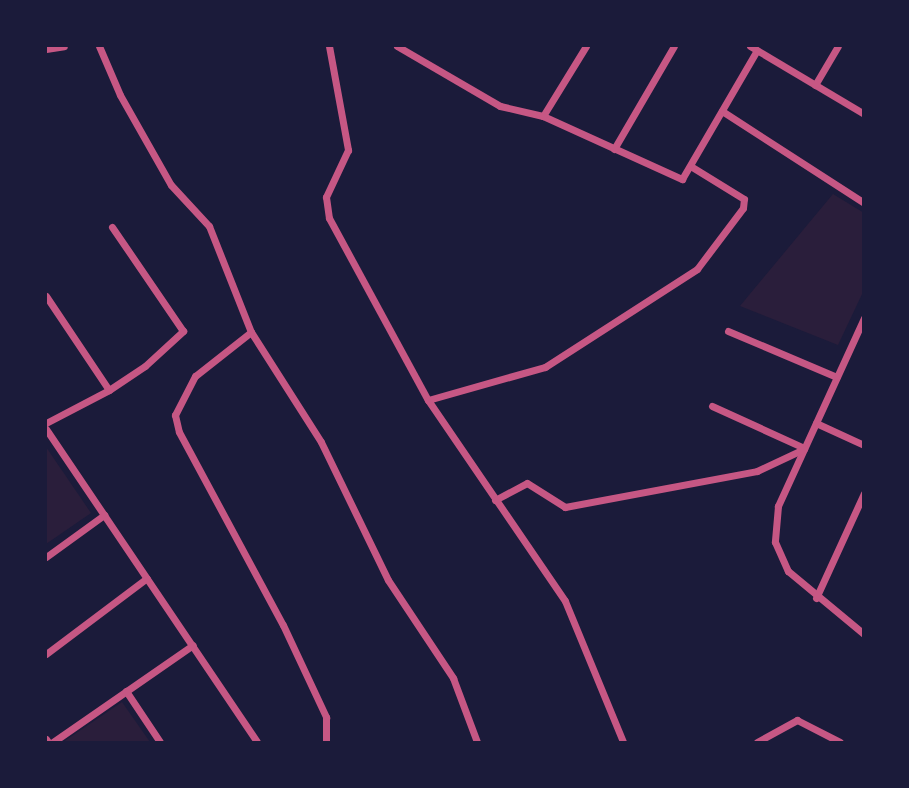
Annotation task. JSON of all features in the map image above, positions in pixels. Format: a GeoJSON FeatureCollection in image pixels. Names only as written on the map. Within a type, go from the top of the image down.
{"type":"FeatureCollection","features":[{"type":"Feature","properties":{"kind":"street"},"geometry":{"type":"LineString","coordinates":[[46,49],[64,46]]}},
{"type":"Feature","properties":{"kind":"street"},"geometry":{"type":"LineString","coordinates":[[99,46],[120,95],[170,185],[209,226],[251,332],[321,442],[388,580],[453,678],[477,743]]}},
{"type":"Feature","properties":{"kind":"street"},"geometry":{"type":"LineString","coordinates":[[329,46],[348,150],[326,197],[328,218],[428,400],[565,601],[623,743]]}},
{"type":"Feature","properties":{"kind":"street"},"geometry":{"type":"LineString","coordinates":[[397,46],[499,106],[543,116],[682,179],[692,167],[753,48],[863,114]]}},
{"type":"Feature","properties":{"kind":"street"},"geometry":{"type":"LineString","coordinates":[[543,116],[586,46]]}},
{"type":"Feature","properties":{"kind":"street"},"geometry":{"type":"LineString","coordinates":[[614,149],[674,46]]}},
{"type":"Feature","properties":{"kind":"street"},"geometry":{"type":"LineString","coordinates":[[815,85],[838,46]]}},
{"type":"Feature","properties":{"kind":"street"},"geometry":{"type":"LineString","coordinates":[[722,111],[863,203]]}},
{"type":"Feature","properties":{"kind":"street"},"geometry":{"type":"LineString","coordinates":[[428,400],[545,367],[697,269],[743,208],[744,199],[692,167]]}},
{"type":"Feature","properties":{"kind":"street"},"geometry":{"type":"LineString","coordinates":[[46,423],[108,390],[145,366],[183,331],[112,226]]}},
{"type":"Feature","properties":{"kind":"street"},"geometry":{"type":"LineString","coordinates":[[46,296],[108,390]]}},
{"type":"Feature","properties":{"kind":"street"},"geometry":{"type":"LineString","coordinates":[[863,318],[778,506],[775,542],[788,571],[816,598],[863,634]]}},
{"type":"Feature","properties":{"kind":"street"},"geometry":{"type":"LineString","coordinates":[[728,331],[837,377]]}},
{"type":"Feature","properties":{"kind":"street"},"geometry":{"type":"LineString","coordinates":[[251,332],[195,376],[175,415],[179,432],[283,625],[326,717],[326,743]]}},
{"type":"Feature","properties":{"kind":"street"},"geometry":{"type":"LineString","coordinates":[[712,405],[804,449]]}},
{"type":"Feature","properties":{"kind":"street"},"geometry":{"type":"LineString","coordinates":[[816,423],[863,445]]}},
{"type":"Feature","properties":{"kind":"street"},"geometry":{"type":"LineString","coordinates":[[46,429],[257,743]]}},
{"type":"Feature","properties":{"kind":"street"},"geometry":{"type":"LineString","coordinates":[[495,500],[527,484],[565,507],[757,471],[804,449]]}},
{"type":"Feature","properties":{"kind":"street"},"geometry":{"type":"LineString","coordinates":[[816,598],[863,493]]}},
{"type":"Feature","properties":{"kind":"street"},"geometry":{"type":"LineString","coordinates":[[46,556],[104,515]]}},
{"type":"Feature","properties":{"kind":"street"},"geometry":{"type":"LineString","coordinates":[[46,654],[147,578]]}},
{"type":"Feature","properties":{"kind":"street"},"geometry":{"type":"LineString","coordinates":[[53,743],[192,645]]}},
{"type":"Feature","properties":{"kind":"street"},"geometry":{"type":"LineString","coordinates":[[126,691],[160,743]]}},
{"type":"Feature","properties":{"kind":"street"},"geometry":{"type":"LineString","coordinates":[[757,743],[797,720],[840,743]]}},
{"type":"Feature","properties":{"kind":"shaded area"},"geometry":{"type":"Polygon","coordinates":[[[833,194],[864,213],[863,292],[838,345],[740,306],[833,194]]]}},
{"type":"Feature","properties":{"kind":"shaded area"},"geometry":{"type":"Polygon","coordinates":[[[46,447],[91,513],[46,544],[46,447]]]}},
{"type":"Feature","properties":{"kind":"shaded area"},"geometry":{"type":"Polygon","coordinates":[[[122,702],[150,742],[63,742],[122,702]]]}}]}
